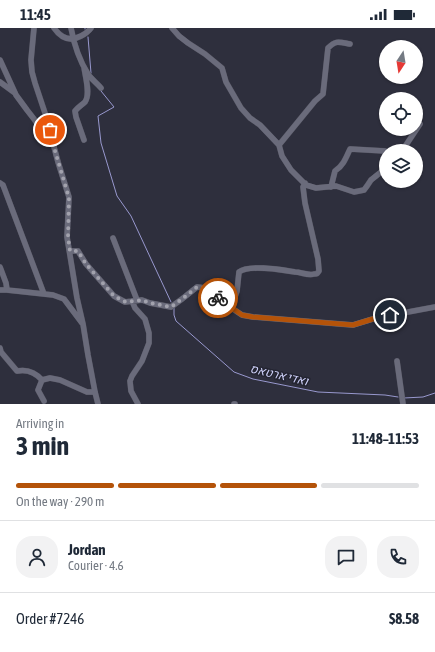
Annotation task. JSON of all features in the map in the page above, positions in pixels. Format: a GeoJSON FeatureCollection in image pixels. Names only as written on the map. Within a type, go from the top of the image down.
{"type":"FeatureCollection","features":[{"type":"Feature","properties":{"kind":"street"},"geometry":{"type":"LineString","coordinates":[[34,28],[31,60],[32,72],[34,83],[49,124],[53,144],[69,198],[68,237],[77,298],[98,404]]}},
{"type":"Feature","properties":{"kind":"street"},"geometry":{"type":"LineString","coordinates":[[54,28],[58,33],[68,39],[73,39],[86,34],[91,28]]}},
{"type":"Feature","properties":{"kind":"street"},"geometry":{"type":"LineString","coordinates":[[71,28],[75,46],[84,67],[89,76],[101,88]]}},
{"type":"Feature","properties":{"kind":"street"},"geometry":{"type":"LineString","coordinates":[[172,28],[179,36],[222,68],[226,82],[241,108],[279,145],[282,156],[291,170],[306,185],[316,188],[336,186],[354,192],[364,190],[371,180],[379,174]]}},
{"type":"Feature","properties":{"kind":"street"},"geometry":{"type":"LineString","coordinates":[[279,145],[315,101],[324,94],[328,48],[332,43],[337,42],[350,44]]}},
{"type":"Feature","properties":{"kind":"street"},"geometry":{"type":"LineString","coordinates":[[0,60],[16,95],[53,144]]}},
{"type":"Feature","properties":{"kind":"street"},"geometry":{"type":"LineString","coordinates":[[84,67],[88,97],[75,111],[84,140]]}},
{"type":"Feature","properties":{"kind":"street"},"geometry":{"type":"LineString","coordinates":[[0,82],[16,95]]}},
{"type":"Feature","properties":{"kind":"street"},"geometry":{"type":"LineString","coordinates":[[331,187],[335,171],[343,165],[350,150],[379,151]]}},
{"type":"Feature","properties":{"kind":"street"},"geometry":{"type":"LineString","coordinates":[[0,183],[3,185],[44,294]]}},
{"type":"Feature","properties":{"kind":"street"},"geometry":{"type":"LineString","coordinates":[[231,308],[237,291],[239,272],[243,269],[256,268],[312,275],[319,271],[318,259],[305,203],[303,187],[305,183]]}},
{"type":"Feature","properties":{"kind":"street"},"geometry":{"type":"LineString","coordinates":[[113,238],[130,283],[135,300],[135,308],[145,320],[149,333],[148,343],[142,361],[130,381],[131,391],[138,404]]}},
{"type":"Feature","properties":{"kind":"street"},"geometry":{"type":"LineString","coordinates":[[70,251],[78,251],[86,264],[114,296],[126,302],[142,300],[171,307],[197,287],[206,288],[242,315],[353,325],[376,318],[435,307]]}},
{"type":"Feature","properties":{"kind":"street"},"geometry":{"type":"LineString","coordinates":[[0,267],[7,290]]}},
{"type":"Feature","properties":{"kind":"street"},"geometry":{"type":"LineString","coordinates":[[0,290],[53,295],[64,299],[83,324]]}},
{"type":"Feature","properties":{"kind":"street"},"geometry":{"type":"LineString","coordinates":[[0,348],[17,371],[23,370],[32,373],[42,380]]}},
{"type":"Feature","properties":{"kind":"street"},"geometry":{"type":"LineString","coordinates":[[396,361],[402,404]]}},
{"type":"Feature","properties":{"kind":"street"},"geometry":{"type":"LineString","coordinates":[[42,380],[50,378],[60,380],[87,392],[95,392]]}},
{"type":"Feature","properties":{"kind":"street"},"geometry":{"type":"LineString","coordinates":[[42,380],[38,390],[44,401]]}},
{"type":"Feature","properties":{"kind":"waterway"},"geometry":{"type":"LineString","coordinates":[[88,37],[91,73]]}},
{"type":"Feature","properties":{"kind":"waterway"},"geometry":{"type":"LineString","coordinates":[[101,91],[114,107],[98,116],[101,143],[117,196],[131,216],[171,302]]}},
{"type":"Feature","properties":{"kind":"waterway","name":"ואדי ארטאס"},"geometry":{"type":"LineString","coordinates":[[174,308],[176,321],[234,372],[253,379],[318,392],[398,397]]}},
{"type":"Feature","properties":{"kind":"waterway","name":"ואדי ארטאס"},"geometry":{"type":"LineString","coordinates":[[404,398],[423,397],[435,393]]}},
{"type":"Feature","properties":{"kind":"way so far"},"geometry":{"type":"LineString","coordinates":[[50,130],[69,198],[68,237],[70,251],[78,251],[86,264],[103,285],[114,296],[126,302],[132,300],[142,300],[171,307],[197,287],[206,288],[218,298]]}},
{"type":"Feature","properties":{"kind":"route"},"geometry":{"type":"LineString","coordinates":[[218,298],[242,315],[253,317],[353,325],[390,315]]}}]}
